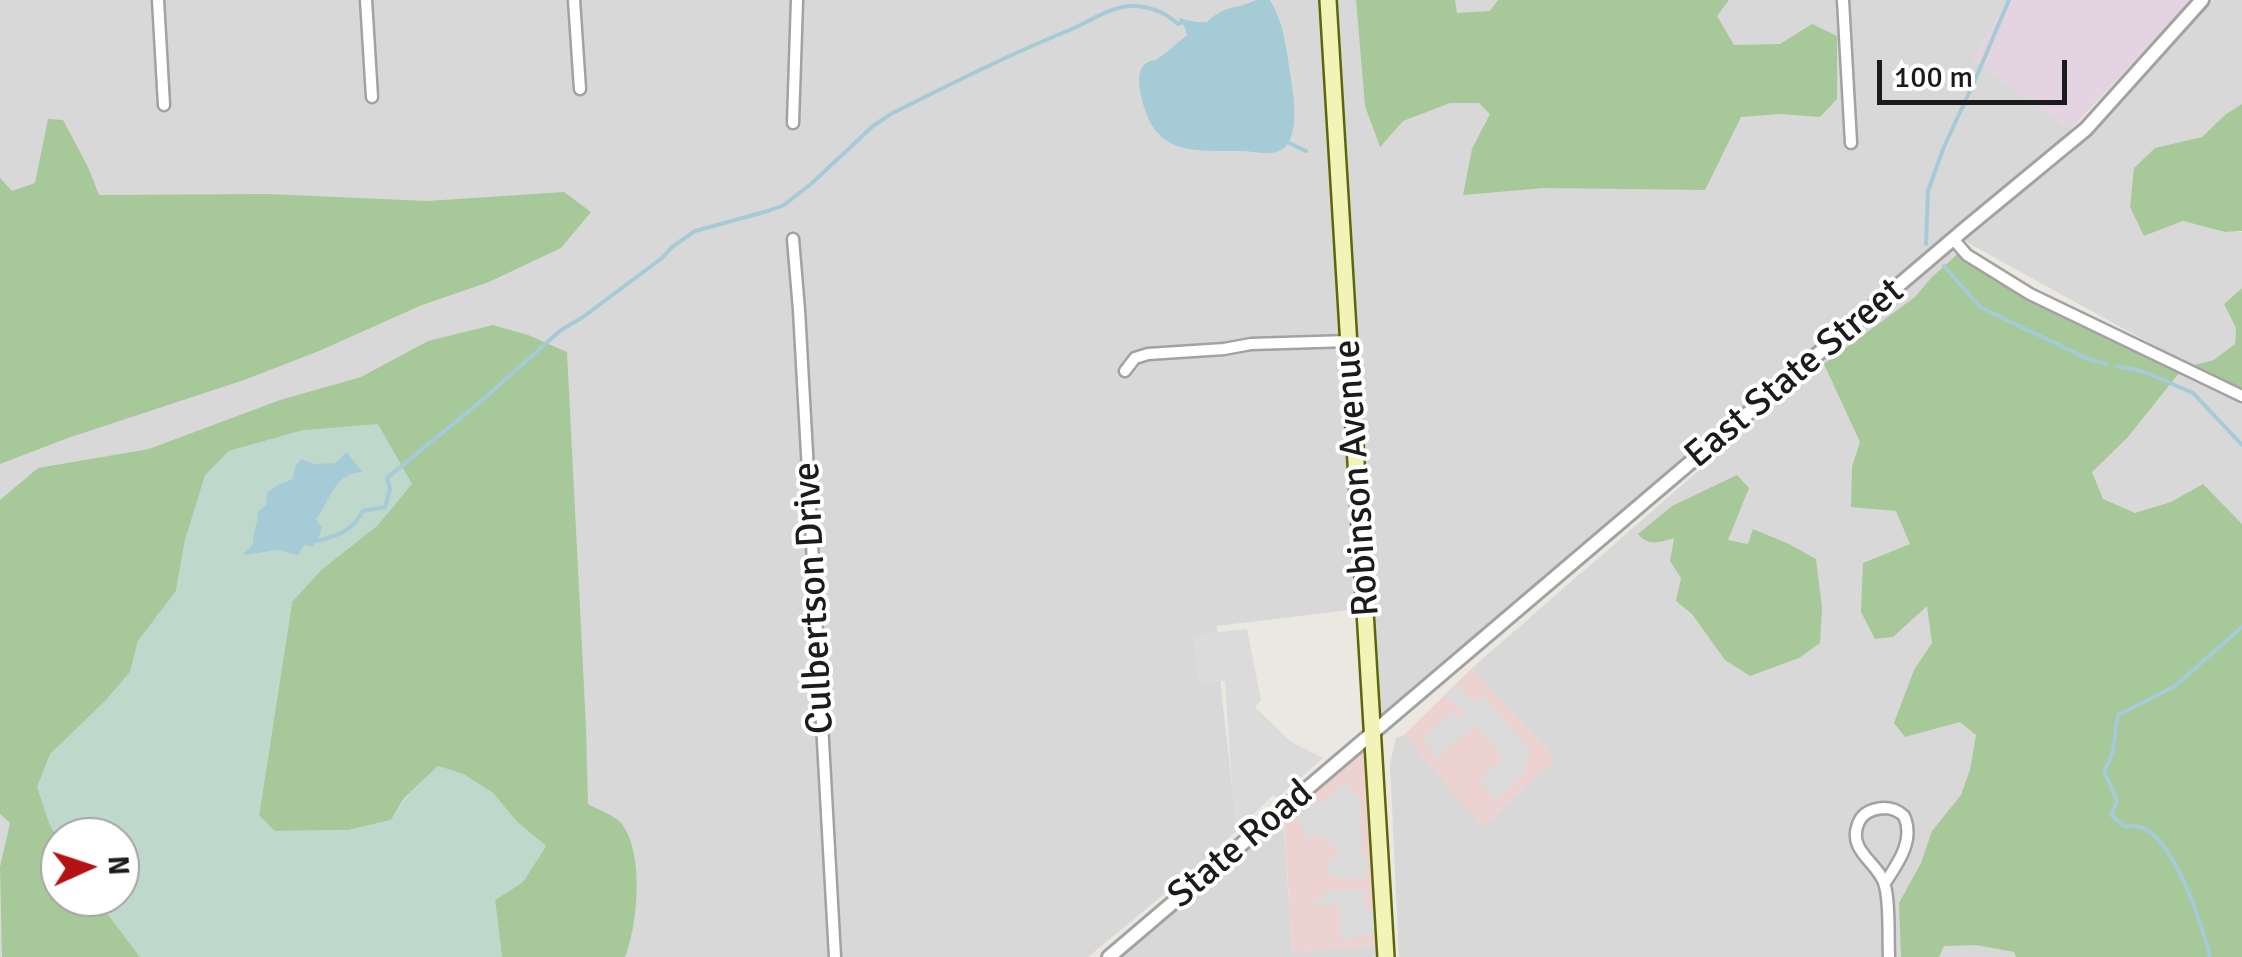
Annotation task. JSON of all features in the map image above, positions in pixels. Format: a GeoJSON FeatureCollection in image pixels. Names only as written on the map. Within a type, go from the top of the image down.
{"type":"FeatureCollection","features":[{"type":"Feature","properties":{"kind":"main road","name":"Robinson Avenue"},"geometry":{"type":"LineString","coordinates":[[1328,0],[1386,957]]}},
{"type":"Feature","properties":{"kind":"street"},"geometry":{"type":"LineString","coordinates":[[158,0],[164,104]]}},
{"type":"Feature","properties":{"kind":"street"},"geometry":{"type":"LineString","coordinates":[[366,0],[372,97]]}},
{"type":"Feature","properties":{"kind":"street"},"geometry":{"type":"LineString","coordinates":[[574,0],[580,89]]}},
{"type":"Feature","properties":{"kind":"street"},"geometry":{"type":"LineString","coordinates":[[794,124],[797,0]]}},
{"type":"Feature","properties":{"kind":"street"},"geometry":{"type":"LineString","coordinates":[[1843,0],[1851,144]]}},
{"type":"Feature","properties":{"kind":"street","name":"East State Street"},"geometry":{"type":"LineString","coordinates":[[1374,733],[2086,129],[2202,0]]}},
{"type":"Feature","properties":{"kind":"street","name":"Culbertson Drive"},"geometry":{"type":"LineString","coordinates":[[793,239],[834,957]]}},
{"type":"Feature","properties":{"kind":"street"},"geometry":{"type":"LineString","coordinates":[[1954,239],[1968,255],[2030,294],[2242,396]]}},
{"type":"Feature","properties":{"kind":"street"},"geometry":{"type":"LineString","coordinates":[[1125,370],[1135,358],[1148,354],[1349,340]]}},
{"type":"Feature","properties":{"kind":"street","name":"State Road"},"geometry":{"type":"LineString","coordinates":[[1108,957],[1374,733]]}},
{"type":"Feature","properties":{"kind":"street"},"geometry":{"type":"LineString","coordinates":[[1885,882],[1896,867],[1908,833],[1904,816],[1890,808],[1865,813],[1856,828],[1856,843],[1885,882],[1888,957]]}},
{"type":"Feature","properties":{"kind":"shaded area"},"geometry":{"type":"Polygon","coordinates":[[[0,0],[2008,0],[1973,59],[2079,135],[1374,733],[1366,608],[1217,626],[1237,830],[1088,957],[0,957],[0,0]]]}},
{"type":"Feature","properties":{"kind":"shaded area"},"geometry":{"type":"Polygon","coordinates":[[[2008,0],[2192,0],[2071,129],[1973,59],[2008,0]]]}},
{"type":"Feature","properties":{"kind":"shaded area"},"geometry":{"type":"Polygon","coordinates":[[[2213,0],[2242,0],[2242,104],[2202,137],[2155,149],[2134,168],[2144,236],[2183,221],[2225,232],[2242,232],[2242,288],[2224,304],[2236,328],[2242,388],[2191,366],[1961,239],[2071,154],[2213,0]]]}},
{"type":"Feature","properties":{"kind":"shaded area"},"geometry":{"type":"Polygon","coordinates":[[[1952,250],[1995,276],[2242,400],[2242,957],[1399,957],[1390,764],[1396,738],[1404,735],[1484,826],[1555,759],[1472,668],[1952,250]]]}},
{"type":"Feature","properties":{"kind":"shaded area"},"geometry":{"type":"Polygon","coordinates":[[[1247,629],[1261,701],[1255,707],[1291,742],[1323,758],[1277,798],[1273,795],[1235,830],[1225,681],[1198,684],[1193,635],[1247,629]]]}},
{"type":"Feature","properties":{"kind":"shaded area"},"geometry":{"type":"Polygon","coordinates":[[[1472,668],[1555,759],[1483,827],[1404,735],[1472,668]]]}},
{"type":"Feature","properties":{"kind":"shaded area"},"geometry":{"type":"Polygon","coordinates":[[[1458,684],[1472,701],[1483,695],[1533,754],[1522,768],[1526,773],[1496,799],[1479,781],[1503,758],[1475,725],[1437,758],[1422,738],[1454,711],[1460,717],[1465,715],[1444,696],[1458,684]]]}},
{"type":"Feature","properties":{"kind":"shaded area"},"geometry":{"type":"Polygon","coordinates":[[[1369,741],[1380,945],[1292,953],[1284,817],[1369,741]]]}},
{"type":"Feature","properties":{"kind":"shaded area"},"geometry":{"type":"Polygon","coordinates":[[[1345,783],[1352,783],[1348,788],[1351,794],[1359,794],[1362,853],[1366,854],[1367,876],[1363,878],[1339,879],[1328,874],[1326,866],[1339,849],[1317,833],[1309,842],[1297,815],[1315,801],[1319,804],[1345,783]]]}},
{"type":"Feature","properties":{"kind":"shaded area"},"geometry":{"type":"Polygon","coordinates":[[[1283,809],[1292,953],[1385,944],[1386,957],[1109,957],[1283,809]]]}},
{"type":"Feature","properties":{"kind":"shaded area"},"geometry":{"type":"Polygon","coordinates":[[[1365,889],[1362,902],[1374,912],[1375,932],[1341,941],[1339,904],[1310,906],[1328,890],[1365,889]]]}},
{"type":"Feature","properties":{"kind":"green space"},"geometry":{"type":"Polygon","coordinates":[[[1356,0],[1455,0],[1457,13],[1490,11],[1498,0],[1729,0],[1717,16],[1734,45],[1780,44],[1812,24],[1837,36],[1837,99],[1820,117],[1741,117],[1705,190],[1544,188],[1463,195],[1472,149],[1490,114],[1479,103],[1450,103],[1403,121],[1380,147],[1365,106],[1356,0]]]}},
{"type":"Feature","properties":{"kind":"green space"},"geometry":{"type":"Polygon","coordinates":[[[2242,104],[2242,231],[2225,232],[2183,221],[2144,236],[2130,207],[2134,168],[2155,148],[2202,137],[2242,104]]]}},
{"type":"Feature","properties":{"kind":"green space"},"geometry":{"type":"Polygon","coordinates":[[[48,119],[63,120],[99,195],[268,194],[427,201],[564,192],[591,212],[561,248],[489,282],[422,305],[244,380],[0,464],[0,178],[12,191],[35,183],[48,119]]]}},
{"type":"Feature","properties":{"kind":"green space"},"geometry":{"type":"Polygon","coordinates":[[[1962,250],[2030,294],[2183,368],[2127,438],[2092,472],[2103,499],[2135,513],[2171,502],[2203,484],[2242,524],[2242,957],[2016,957],[2014,952],[1976,945],[1944,946],[1939,957],[1901,957],[1899,903],[1921,863],[1932,831],[1961,795],[1976,735],[1960,722],[1905,737],[1894,723],[1914,670],[1932,643],[1927,606],[1893,637],[1875,639],[1861,612],[1863,563],[1910,544],[1896,511],[1851,507],[1852,467],[1860,442],[1824,364],[1915,297],[1962,250]]]}},
{"type":"Feature","properties":{"kind":"green space"},"geometry":{"type":"Polygon","coordinates":[[[2242,288],[2242,396],[2183,368],[2214,360],[2235,344],[2236,328],[2224,304],[2242,288]]]}},
{"type":"Feature","properties":{"kind":"green space"},"geometry":{"type":"Polygon","coordinates":[[[493,325],[567,352],[588,804],[622,824],[634,853],[636,909],[625,957],[502,957],[495,900],[523,882],[546,846],[517,822],[493,793],[463,774],[438,766],[404,798],[391,820],[349,830],[274,831],[259,816],[292,602],[321,570],[378,525],[304,430],[229,451],[206,475],[185,540],[176,591],[138,641],[130,672],[107,699],[52,817],[40,817],[40,917],[110,917],[140,957],[2,957],[0,867],[10,823],[0,814],[0,500],[38,468],[149,449],[280,400],[361,377],[428,341],[493,325]]]}},
{"type":"Feature","properties":{"kind":"green space"},"geometry":{"type":"Polygon","coordinates":[[[378,424],[412,484],[378,525],[321,570],[292,602],[259,815],[275,831],[349,830],[391,820],[410,793],[438,766],[463,774],[493,793],[517,822],[546,846],[523,882],[495,900],[502,957],[140,957],[110,917],[140,917],[140,817],[47,817],[37,787],[50,754],[130,672],[138,641],[176,591],[185,540],[205,475],[229,451],[304,430],[378,424]]]}},
{"type":"Feature","properties":{"kind":"green space"},"geometry":{"type":"Polygon","coordinates":[[[1737,475],[1749,488],[1728,540],[1748,544],[1753,529],[1816,559],[1822,608],[1820,643],[1799,658],[1750,676],[1725,660],[1692,614],[1676,601],[1681,578],[1670,561],[1674,538],[1651,542],[1638,534],[1672,506],[1737,475]]]}},
{"type":"Feature","properties":{"kind":"water"},"geometry":{"type":"Polygon","coordinates":[[[1256,0],[1270,0],[1284,35],[1294,101],[1290,141],[1280,150],[1264,153],[1190,149],[1164,139],[1147,115],[1140,88],[1142,68],[1187,35],[1184,25],[1178,24],[1180,18],[1207,22],[1225,10],[1256,0]]]}},
{"type":"Feature","properties":{"kind":"water"},"geometry":{"type":"Polygon","coordinates":[[[347,452],[362,472],[344,478],[333,489],[316,519],[322,528],[311,547],[305,544],[298,555],[278,550],[243,555],[253,544],[258,512],[266,505],[267,493],[293,479],[301,459],[314,464],[335,463],[347,452]]]}},
{"type":"Feature","properties":{"kind":"waterway"},"geometry":{"type":"LineString","coordinates":[[1926,244],[1928,191],[2009,0]]}},
{"type":"Feature","properties":{"kind":"waterway"},"geometry":{"type":"LineString","coordinates":[[317,541],[344,531],[363,511],[385,507],[390,489],[387,478],[561,330],[695,231],[784,205],[891,114],[1107,12],[1142,7],[1162,13],[1178,24]]}},
{"type":"Feature","properties":{"kind":"waterway"},"geometry":{"type":"LineString","coordinates":[[1289,143],[1306,151]]}},
{"type":"Feature","properties":{"kind":"waterway"},"geometry":{"type":"LineString","coordinates":[[1944,266],[1980,307],[2088,359],[2107,364]]}},
{"type":"Feature","properties":{"kind":"waterway"},"geometry":{"type":"LineString","coordinates":[[2117,366],[2145,372],[2193,393],[2242,445]]}},
{"type":"Feature","properties":{"kind":"waterway"},"geometry":{"type":"LineString","coordinates":[[2210,957],[2185,884],[2164,847],[2152,834],[2140,827],[2124,826],[2111,815],[2117,801],[2104,771],[2113,750],[2118,715],[2175,686],[2242,627]]}}]}
